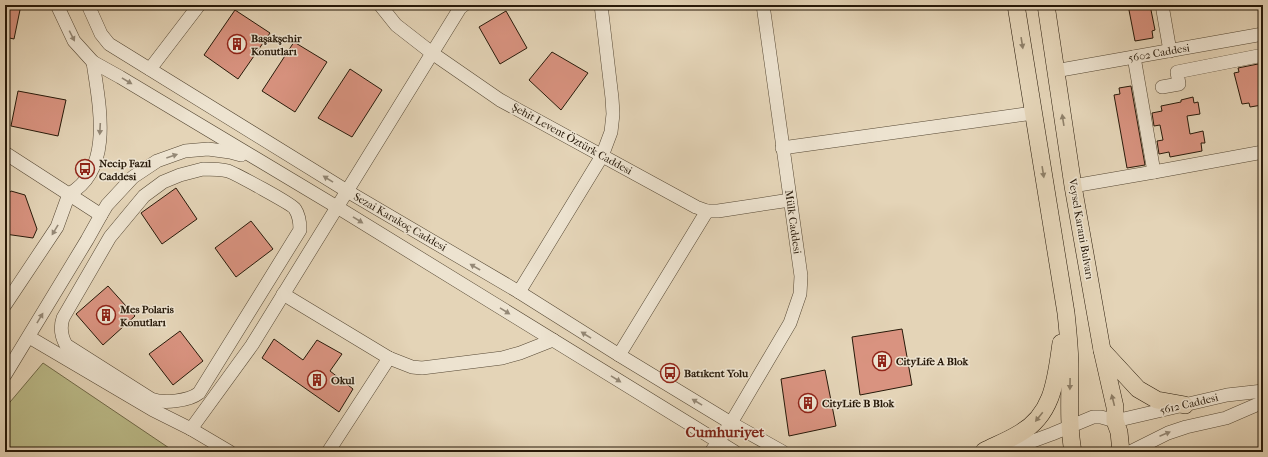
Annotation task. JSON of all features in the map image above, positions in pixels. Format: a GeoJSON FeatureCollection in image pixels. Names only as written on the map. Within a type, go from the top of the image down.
{"type":"FeatureCollection","features":[{"type":"Feature","properties":{"kind":"main road"},"geometry":{"type":"LineString","coordinates":[[1016,5],[1066,313],[1070,354],[1070,428],[1073,452]]}},
{"type":"Feature","properties":{"kind":"main road","name":"Veysel Karani Bulvarı"},"geometry":{"type":"LineString","coordinates":[[1046,5],[1073,186],[1102,350],[1115,407],[1121,452]]}},
{"type":"Feature","properties":{"kind":"main road"},"geometry":{"type":"LineString","coordinates":[[983,452],[1021,433],[1042,413],[1049,401],[1056,382],[1066,313]]}},
{"type":"Feature","properties":{"kind":"main road"},"geometry":{"type":"LineString","coordinates":[[1102,350],[1138,389],[1157,400],[1185,405]]}},
{"type":"Feature","properties":{"kind":"street"},"geometry":{"type":"LineString","coordinates":[[57,5],[74,41],[93,62],[337,207],[553,340],[714,447],[735,452]]}},
{"type":"Feature","properties":{"kind":"street","name":"Sezai Karakoç Caddesi"},"geometry":{"type":"LineString","coordinates":[[88,5],[101,34],[109,44],[347,191],[519,292],[619,356],[783,452]]}},
{"type":"Feature","properties":{"kind":"street"},"geometry":{"type":"LineString","coordinates":[[150,69],[199,5]]}},
{"type":"Feature","properties":{"kind":"street","name":"Şehit Levent Öztürk Caddesi"},"geometry":{"type":"LineString","coordinates":[[380,5],[396,25],[432,53],[500,100],[696,207],[707,211],[718,211],[790,200]]}},
{"type":"Feature","properties":{"kind":"street"},"geometry":{"type":"LineString","coordinates":[[191,429],[252,345],[460,8],[464,5]]}},
{"type":"Feature","properties":{"kind":"street"},"geometry":{"type":"LineString","coordinates":[[519,292],[602,156],[610,132],[613,114],[612,98],[601,5]]}},
{"type":"Feature","properties":{"kind":"street","name":"Mülk Caddesi"},"geometry":{"type":"LineString","coordinates":[[714,447],[731,422],[790,323],[800,294],[801,276],[763,5]]}},
{"type":"Feature","properties":{"kind":"street"},"geometry":{"type":"LineString","coordinates":[[1162,5],[1170,51]]}},
{"type":"Feature","properties":{"kind":"street","name":"5602 Caddesi"},"geometry":{"type":"LineString","coordinates":[[1055,71],[1263,34]]}},
{"type":"Feature","properties":{"kind":"street"},"geometry":{"type":"LineString","coordinates":[[1162,87],[1179,84],[1177,72],[1263,55]]}},
{"type":"Feature","properties":{"kind":"street"},"geometry":{"type":"LineString","coordinates":[[1134,57],[1154,172]]}},
{"type":"Feature","properties":{"kind":"street"},"geometry":{"type":"LineString","coordinates":[[5,305],[57,227],[69,194],[79,189],[92,172],[97,156],[101,129],[100,107],[93,62]]}},
{"type":"Feature","properties":{"kind":"street"},"geometry":{"type":"LineString","coordinates":[[782,148],[1033,113]]}},
{"type":"Feature","properties":{"kind":"street"},"geometry":{"type":"LineString","coordinates":[[5,375],[88,240],[101,215],[133,177],[157,161],[185,151],[208,149],[230,152],[260,162]]}},
{"type":"Feature","properties":{"kind":"street"},"geometry":{"type":"LineString","coordinates":[[1073,186],[1263,152]]}},
{"type":"Feature","properties":{"kind":"street"},"geometry":{"type":"LineString","coordinates":[[5,153],[101,215]]}},
{"type":"Feature","properties":{"kind":"street"},"geometry":{"type":"LineString","coordinates":[[203,169],[218,169],[248,180],[295,208],[300,222],[300,230],[235,335],[199,393],[189,398],[162,402],[151,399],[66,345],[61,324],[63,318],[110,237],[144,196],[163,182],[180,175],[203,169]]}},
{"type":"Feature","properties":{"kind":"street"},"geometry":{"type":"LineString","coordinates":[[619,356],[707,211]]}},
{"type":"Feature","properties":{"kind":"street"},"geometry":{"type":"LineString","coordinates":[[283,294],[389,358],[412,367],[422,368],[502,358],[520,353],[553,340]]}},
{"type":"Feature","properties":{"kind":"street"},"geometry":{"type":"LineString","coordinates":[[235,335],[252,345]]}},
{"type":"Feature","properties":{"kind":"street"},"geometry":{"type":"LineString","coordinates":[[29,337],[153,410],[191,429],[230,452]]}},
{"type":"Feature","properties":{"kind":"street"},"geometry":{"type":"LineString","coordinates":[[328,452],[389,358]]}},
{"type":"Feature","properties":{"kind":"street","name":"5612 Caddesi"},"geometry":{"type":"LineString","coordinates":[[1116,421],[1227,395],[1263,390]]}},
{"type":"Feature","properties":{"kind":"street","name":"5612 Caddesi"},"geometry":{"type":"LineString","coordinates":[[1130,452],[1168,433],[1186,427],[1226,418],[1263,402]]}},
{"type":"Feature","properties":{"kind":"street"},"geometry":{"type":"LineString","coordinates":[[983,452],[1033,441],[1070,428],[1082,420],[1093,417],[1102,417],[1116,421]]}},
{"type":"Feature","properties":{"kind":"green space"},"geometry":{"type":"Polygon","coordinates":[[[43,363],[175,452],[6,452],[5,408],[43,363]]]}},
{"type":"Feature","properties":{"kind":"building"},"geometry":{"type":"Polygon","coordinates":[[[5,5],[21,5],[14,39],[5,37],[5,5]]]}},
{"type":"Feature","properties":{"kind":"building"},"geometry":{"type":"Polygon","coordinates":[[[1128,5],[1150,5],[1155,30],[1152,31],[1153,38],[1135,41],[1128,5]]]}},
{"type":"Feature","properties":{"kind":"building","name":"Başakşehir Konutları"},"geometry":{"type":"Polygon","coordinates":[[[235,10],[270,33],[238,79],[204,55],[235,10]]]}},
{"type":"Feature","properties":{"kind":"building"},"geometry":{"type":"Polygon","coordinates":[[[506,11],[527,48],[500,64],[479,27],[506,11]]]}},
{"type":"Feature","properties":{"kind":"building","name":"Başakşehir Konutları"},"geometry":{"type":"Polygon","coordinates":[[[294,42],[327,62],[295,112],[262,91],[294,42]]]}},
{"type":"Feature","properties":{"kind":"building"},"geometry":{"type":"Polygon","coordinates":[[[552,52],[588,73],[561,110],[529,80],[552,52]]]}},
{"type":"Feature","properties":{"kind":"building"},"geometry":{"type":"Polygon","coordinates":[[[1263,63],[1263,85],[1261,85],[1262,91],[1259,92],[1262,105],[1250,107],[1249,103],[1242,104],[1234,73],[1239,72],[1238,68],[1263,63]]]}},
{"type":"Feature","properties":{"kind":"building"},"geometry":{"type":"Polygon","coordinates":[[[350,69],[382,90],[352,137],[318,118],[350,69]]]}},
{"type":"Feature","properties":{"kind":"building"},"geometry":{"type":"Polygon","coordinates":[[[1131,86],[1145,165],[1127,168],[1114,95],[1120,94],[1119,88],[1131,86]]]}},
{"type":"Feature","properties":{"kind":"building"},"geometry":{"type":"Polygon","coordinates":[[[18,91],[66,100],[58,136],[11,126],[18,91]]]}},
{"type":"Feature","properties":{"kind":"building"},"geometry":{"type":"Polygon","coordinates":[[[1193,97],[1194,103],[1198,102],[1200,114],[1187,116],[1190,134],[1203,131],[1205,143],[1201,143],[1202,151],[1170,157],[1169,152],[1159,154],[1157,141],[1163,140],[1160,125],[1154,126],[1152,113],[1162,111],[1161,106],[1181,102],[1181,100],[1193,97]]]}},
{"type":"Feature","properties":{"kind":"building"},"geometry":{"type":"Polygon","coordinates":[[[176,188],[197,219],[162,244],[141,213],[176,188]]]}},
{"type":"Feature","properties":{"kind":"building"},"geometry":{"type":"Polygon","coordinates":[[[11,191],[25,195],[37,229],[33,238],[5,234],[5,198],[11,191]]]}},
{"type":"Feature","properties":{"kind":"building"},"geometry":{"type":"Polygon","coordinates":[[[251,221],[273,249],[236,277],[215,248],[251,221]]]}},
{"type":"Feature","properties":{"kind":"building","name":"Mes Polaris Konutları"},"geometry":{"type":"Polygon","coordinates":[[[108,286],[135,316],[103,345],[76,314],[108,286]]]}},
{"type":"Feature","properties":{"kind":"building","name":"CityLife A Blok"},"geometry":{"type":"Polygon","coordinates":[[[902,329],[912,385],[860,395],[852,337],[902,329]]]}},
{"type":"Feature","properties":{"kind":"building","name":"Mes Polaris Konutları"},"geometry":{"type":"Polygon","coordinates":[[[180,331],[203,361],[173,385],[149,354],[180,331]]]}},
{"type":"Feature","properties":{"kind":"building","name":"Okul"},"geometry":{"type":"Polygon","coordinates":[[[274,339],[303,360],[317,340],[342,354],[330,371],[353,389],[339,412],[262,358],[274,339]]]}},
{"type":"Feature","properties":{"kind":"building","name":"CityLife B Blok"},"geometry":{"type":"Polygon","coordinates":[[[825,370],[836,426],[789,436],[781,379],[825,370]]]}},
{"type":"Feature","properties":{"kind":"place","name":"Başakşehir Konutları"},"geometry":{"type":"Point","coordinates":[237,44]}},
{"type":"Feature","properties":{"kind":"place","name":"Necip Fazıl Caddesi"},"geometry":{"type":"Point","coordinates":[85,169]}},
{"type":"Feature","properties":{"kind":"place","name":"Mes Polaris Konutları"},"geometry":{"type":"Point","coordinates":[106,315]}},
{"type":"Feature","properties":{"kind":"place","name":"CityLife A Blok"},"geometry":{"type":"Point","coordinates":[882,361]}},
{"type":"Feature","properties":{"kind":"place","name":"Batıkent Yolu"},"geometry":{"type":"Point","coordinates":[670,373]}},
{"type":"Feature","properties":{"kind":"place","name":"Okul"},"geometry":{"type":"Point","coordinates":[317,380]}},
{"type":"Feature","properties":{"kind":"place","name":"CityLife B Blok"},"geometry":{"type":"Point","coordinates":[808,403]}},
{"type":"Feature","properties":{"kind":"district","name":"Cumhuriyet"},"geometry":{"type":"Point","coordinates":[725,432]}}]}
